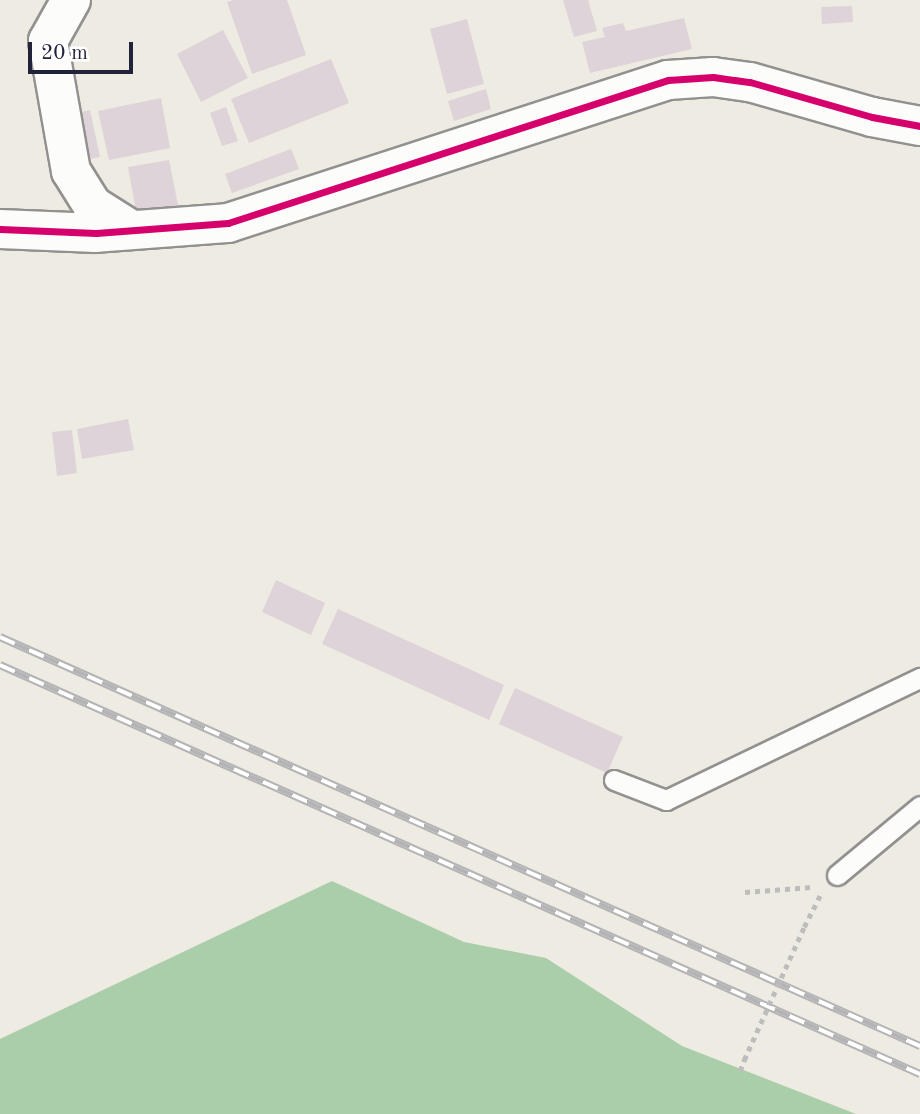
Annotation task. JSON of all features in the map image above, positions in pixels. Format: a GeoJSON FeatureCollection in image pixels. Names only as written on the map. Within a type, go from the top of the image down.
{"type":"FeatureCollection","features":[{"type":"Feature","properties":{"kind":"street"},"geometry":{"type":"LineString","coordinates":[[71,0],[48,41],[71,171],[92,205],[130,229]]}},
{"type":"Feature","properties":{"kind":"street"},"geometry":{"type":"LineString","coordinates":[[0,229],[96,233],[228,223],[668,80],[713,77],[750,82],[872,117],[920,125]]}},
{"type":"Feature","properties":{"kind":"lane"},"geometry":{"type":"LineString","coordinates":[[614,780],[666,800],[920,678]]}},
{"type":"Feature","properties":{"kind":"lane"},"geometry":{"type":"LineString","coordinates":[[832,881],[920,806]]}},
{"type":"Feature","properties":{"kind":"path"},"geometry":{"type":"LineString","coordinates":[[745,892],[832,881]]}},
{"type":"Feature","properties":{"kind":"path"},"geometry":{"type":"LineString","coordinates":[[740,1071],[821,895]]}},
{"type":"Feature","properties":{"kind":"green space"},"geometry":{"type":"Polygon","coordinates":[[[332,881],[464,942],[546,958],[682,1046],[856,1114],[0,1114],[0,1039],[332,881]]]}},
{"type":"Feature","properties":{"kind":"building"},"geometry":{"type":"Polygon","coordinates":[[[287,0],[306,55],[252,74],[227,2],[287,0]]]}},
{"type":"Feature","properties":{"kind":"building"},"geometry":{"type":"Polygon","coordinates":[[[563,0],[588,0],[597,31],[574,37],[563,0]]]}},
{"type":"Feature","properties":{"kind":"building"},"geometry":{"type":"Polygon","coordinates":[[[852,6],[853,22],[822,24],[821,7],[852,6]]]}},
{"type":"Feature","properties":{"kind":"building"},"geometry":{"type":"Polygon","coordinates":[[[684,18],[692,49],[590,73],[582,42],[605,37],[602,28],[623,23],[626,31],[684,18]]]}},
{"type":"Feature","properties":{"kind":"building"},"geometry":{"type":"Polygon","coordinates":[[[467,19],[484,84],[447,94],[430,29],[467,19]]]}},
{"type":"Feature","properties":{"kind":"building"},"geometry":{"type":"Polygon","coordinates":[[[223,30],[248,78],[201,102],[177,54],[223,30]]]}},
{"type":"Feature","properties":{"kind":"building"},"geometry":{"type":"Polygon","coordinates":[[[331,59],[349,103],[249,143],[231,99],[331,59]]]}},
{"type":"Feature","properties":{"kind":"building"},"geometry":{"type":"Polygon","coordinates":[[[486,89],[491,109],[454,121],[448,101],[486,89]]]}},
{"type":"Feature","properties":{"kind":"building"},"geometry":{"type":"Polygon","coordinates":[[[161,98],[170,148],[109,160],[98,111],[161,98]]]}},
{"type":"Feature","properties":{"kind":"building"},"geometry":{"type":"Polygon","coordinates":[[[226,107],[238,141],[222,146],[210,113],[226,107]]]}},
{"type":"Feature","properties":{"kind":"building"},"geometry":{"type":"Polygon","coordinates":[[[90,110],[100,157],[81,161],[71,114],[90,110]]]}},
{"type":"Feature","properties":{"kind":"building"},"geometry":{"type":"Polygon","coordinates":[[[291,149],[299,169],[232,193],[225,174],[291,149]]]}},
{"type":"Feature","properties":{"kind":"building"},"geometry":{"type":"Polygon","coordinates":[[[169,160],[179,210],[137,217],[128,167],[169,160]]]}},
{"type":"Feature","properties":{"kind":"building"},"geometry":{"type":"Polygon","coordinates":[[[128,419],[134,450],[82,459],[77,429],[128,419]]]}},
{"type":"Feature","properties":{"kind":"building"},"geometry":{"type":"Polygon","coordinates":[[[72,430],[77,473],[57,476],[52,432],[72,430]]]}},
{"type":"Feature","properties":{"kind":"building"},"geometry":{"type":"Polygon","coordinates":[[[276,580],[325,603],[311,635],[262,612],[276,580]]]}},
{"type":"Feature","properties":{"kind":"building"},"geometry":{"type":"Polygon","coordinates":[[[338,609],[504,685],[489,720],[322,644],[338,609]]]}},
{"type":"Feature","properties":{"kind":"building"},"geometry":{"type":"Polygon","coordinates":[[[515,688],[623,737],[607,773],[499,724],[515,688]]]}},
{"type":"Feature","properties":{"kind":"railway"},"geometry":{"type":"LineString","coordinates":[[0,637],[920,1046]]}},
{"type":"Feature","properties":{"kind":"railway"},"geometry":{"type":"LineString","coordinates":[[0,665],[920,1074]]}},
{"type":"Feature","properties":{"kind":"cycle path"},"geometry":{"type":"LineString","coordinates":[[0,229],[96,233],[228,223],[668,80],[713,77],[750,82],[872,117],[920,126]]}}]}
